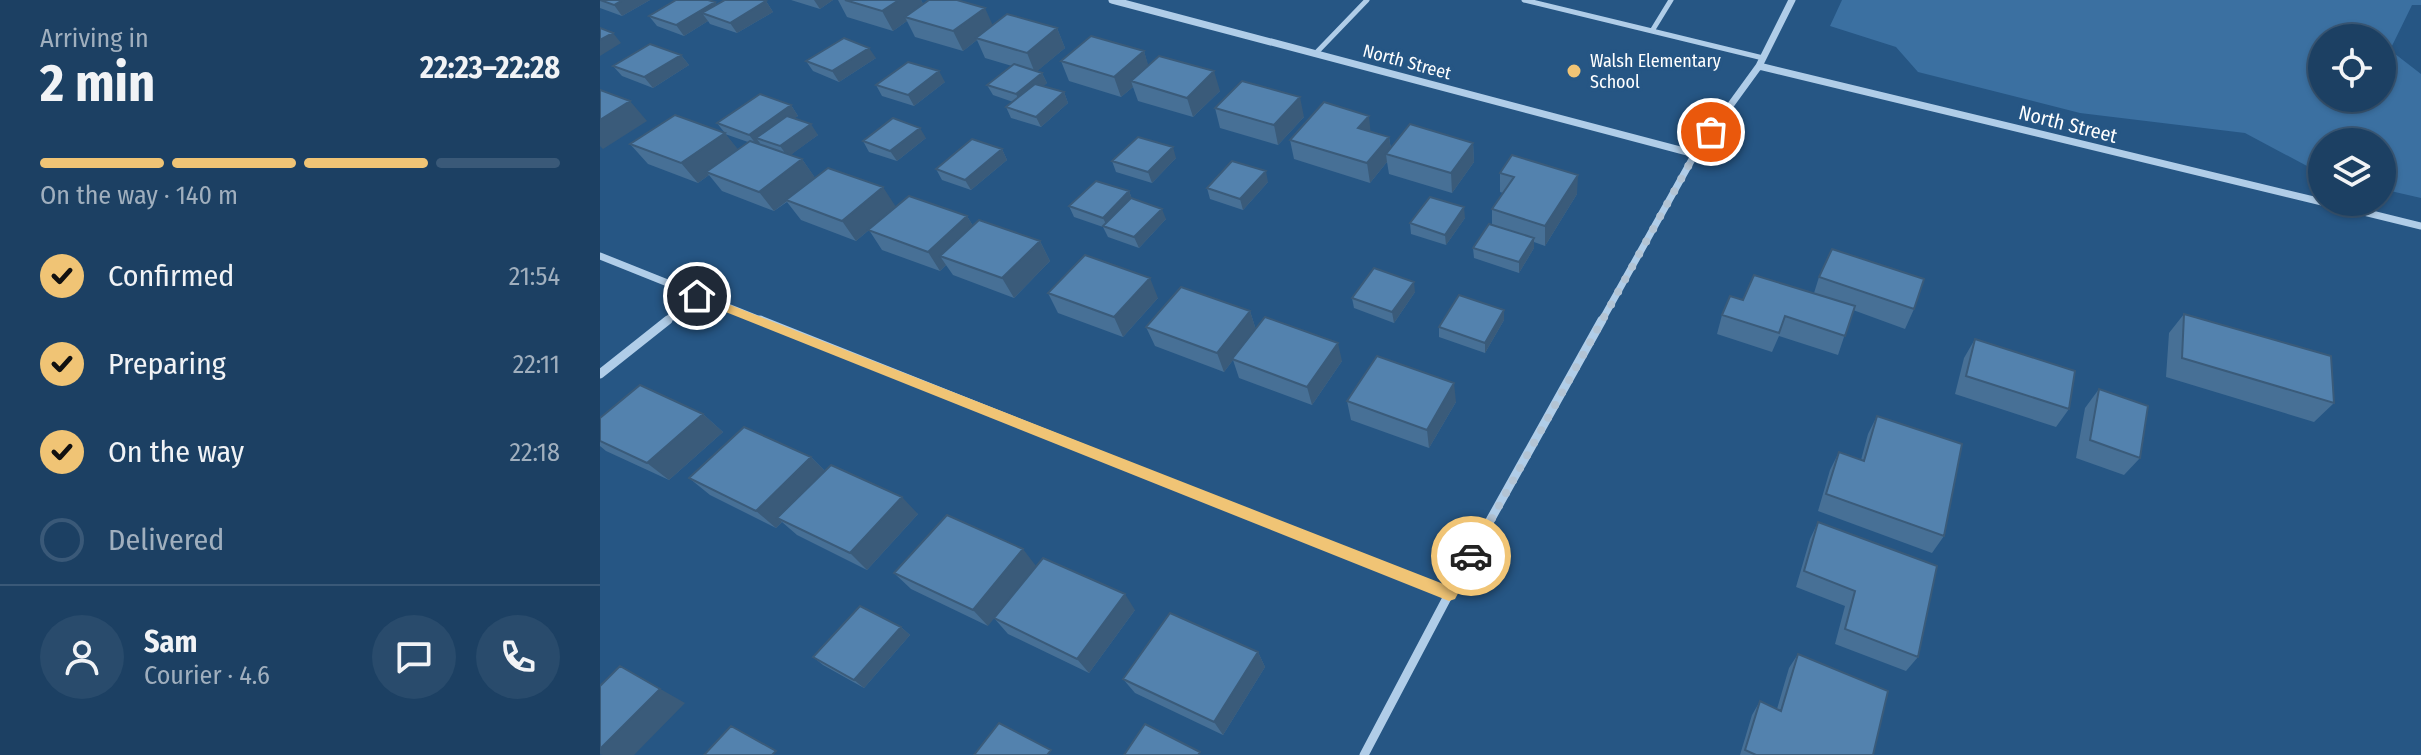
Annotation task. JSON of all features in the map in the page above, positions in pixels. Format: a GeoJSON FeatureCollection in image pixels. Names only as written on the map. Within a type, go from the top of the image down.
{"type":"FeatureCollection","features":[{"type":"Feature","properties":{"kind":"street","name":"North Street"},"geometry":{"type":"LineString","coordinates":[[1112,0],[1695,154]]}},
{"type":"Feature","properties":{"kind":"street"},"geometry":{"type":"LineString","coordinates":[[1364,755],[1449,594],[1695,154],[1761,62],[1792,0]]}},
{"type":"Feature","properties":{"kind":"street","name":"North Street"},"geometry":{"type":"LineString","coordinates":[[1761,62],[2308,198]]}},
{"type":"Feature","properties":{"kind":"street","name":"North Street"},"geometry":{"type":"LineString","coordinates":[[2380,216],[2421,226]]}},
{"type":"Feature","properties":{"kind":"street"},"geometry":{"type":"LineString","coordinates":[[600,256],[1449,594]]}},
{"type":"Feature","properties":{"kind":"street"},"geometry":{"type":"LineString","coordinates":[[600,374],[697,296]]}},
{"type":"Feature","properties":{"kind":"lane"},"geometry":{"type":"LineString","coordinates":[[1315,54],[1367,0]]}},
{"type":"Feature","properties":{"kind":"lane"},"geometry":{"type":"LineString","coordinates":[[1524,0],[1652,31],[1761,62]]}},
{"type":"Feature","properties":{"kind":"lane"},"geometry":{"type":"LineString","coordinates":[[1652,31],[1671,0]]}},
{"type":"Feature","properties":{"kind":"shaded area"},"geometry":{"type":"Polygon","coordinates":[[[1842,0],[2421,0],[2421,5],[2412,5],[2396,38],[2396,24],[2308,24],[2308,112],[2396,112],[2396,55],[2421,74],[2421,198],[2396,192],[2396,128],[2308,128],[2308,167],[2245,133],[2080,113],[1918,72],[1896,47],[1830,26],[1842,0]]]}},
{"type":"Feature","properties":{"kind":"building"},"geometry":{"type":"Polygon","coordinates":[[[600,0],[623,0],[614,5],[600,0]]]}},
{"type":"Feature","properties":{"kind":"building"},"geometry":{"type":"Polygon","coordinates":[[[676,0],[715,2],[676,25],[649,16],[676,0]]]}},
{"type":"Feature","properties":{"kind":"building"},"geometry":{"type":"Polygon","coordinates":[[[725,0],[766,1],[730,23],[702,13],[725,0]]]}},
{"type":"Feature","properties":{"kind":"building"},"geometry":{"type":"Polygon","coordinates":[[[845,0],[899,0],[882,11],[845,0]]]}},
{"type":"Feature","properties":{"kind":"building"},"geometry":{"type":"Polygon","coordinates":[[[929,0],[957,0],[985,8],[953,31],[905,17],[929,0]]]}},
{"type":"Feature","properties":{"kind":"building"},"geometry":{"type":"Polygon","coordinates":[[[1007,14],[1057,28],[1027,53],[976,38],[1007,14]]]}},
{"type":"Feature","properties":{"kind":"building"},"geometry":{"type":"Polygon","coordinates":[[[600,28],[613,33],[600,40],[600,28]]]}},
{"type":"Feature","properties":{"kind":"building"},"geometry":{"type":"Polygon","coordinates":[[[1091,36],[1144,51],[1114,77],[1061,61],[1091,36]]]}},
{"type":"Feature","properties":{"kind":"building"},"geometry":{"type":"Polygon","coordinates":[[[844,38],[869,48],[832,71],[806,61],[844,38]]]}},
{"type":"Feature","properties":{"kind":"building"},"geometry":{"type":"Polygon","coordinates":[[[650,44],[681,55],[644,77],[613,66],[650,44]]]}},
{"type":"Feature","properties":{"kind":"building"},"geometry":{"type":"Polygon","coordinates":[[[1159,56],[1214,71],[1187,98],[1131,81],[1159,56]]]}},
{"type":"Feature","properties":{"kind":"building"},"geometry":{"type":"Polygon","coordinates":[[[908,62],[939,71],[908,95],[876,85],[908,62]]]}},
{"type":"Feature","properties":{"kind":"building"},"geometry":{"type":"Polygon","coordinates":[[[1014,64],[1042,73],[1016,94],[987,85],[1014,64]]]}},
{"type":"Feature","properties":{"kind":"building"},"geometry":{"type":"Polygon","coordinates":[[[1242,81],[1300,97],[1274,125],[1215,108],[1242,81]]]}},
{"type":"Feature","properties":{"kind":"building"},"geometry":{"type":"Polygon","coordinates":[[[1035,84],[1064,92],[1036,117],[1006,107],[1035,84]]]}},
{"type":"Feature","properties":{"kind":"building"},"geometry":{"type":"Polygon","coordinates":[[[600,90],[630,101],[600,120],[600,90]]]}},
{"type":"Feature","properties":{"kind":"building"},"geometry":{"type":"Polygon","coordinates":[[[760,94],[791,105],[749,135],[717,123],[760,94]]]}},
{"type":"Feature","properties":{"kind":"building"},"geometry":{"type":"Polygon","coordinates":[[[1324,102],[1369,116],[1358,128],[1389,137],[1367,163],[1290,140],[1324,102]]]}},
{"type":"Feature","properties":{"kind":"building"},"geometry":{"type":"Polygon","coordinates":[[[675,115],[725,133],[681,163],[630,144],[675,115]]]}},
{"type":"Feature","properties":{"kind":"building"},"geometry":{"type":"Polygon","coordinates":[[[787,116],[811,124],[780,146],[756,138],[787,116]]]}},
{"type":"Feature","properties":{"kind":"building"},"geometry":{"type":"Polygon","coordinates":[[[893,118],[920,128],[890,151],[863,141],[893,118]]]}},
{"type":"Feature","properties":{"kind":"building"},"geometry":{"type":"Polygon","coordinates":[[[1410,124],[1473,143],[1451,173],[1386,154],[1410,124]]]}},
{"type":"Feature","properties":{"kind":"building"},"geometry":{"type":"Polygon","coordinates":[[[1138,137],[1173,147],[1148,172],[1112,161],[1138,137]]]}},
{"type":"Feature","properties":{"kind":"building"},"geometry":{"type":"Polygon","coordinates":[[[972,139],[1002,149],[965,180],[936,169],[972,139]]]}},
{"type":"Feature","properties":{"kind":"building"},"geometry":{"type":"Polygon","coordinates":[[[750,141],[802,159],[759,192],[706,172],[750,141]]]}},
{"type":"Feature","properties":{"kind":"building"},"geometry":{"type":"Polygon","coordinates":[[[1512,155],[1578,175],[1545,226],[1492,209],[1514,177],[1500,173],[1512,155]]]}},
{"type":"Feature","properties":{"kind":"building"},"geometry":{"type":"Polygon","coordinates":[[[1232,161],[1266,171],[1240,199],[1207,188],[1232,161]]]}},
{"type":"Feature","properties":{"kind":"building"},"geometry":{"type":"Polygon","coordinates":[[[828,168],[883,187],[842,221],[786,200],[828,168]]]}},
{"type":"Feature","properties":{"kind":"building"},"geometry":{"type":"Polygon","coordinates":[[[1096,181],[1129,191],[1103,218],[1069,206],[1096,181]]]}},
{"type":"Feature","properties":{"kind":"building"},"geometry":{"type":"Polygon","coordinates":[[[909,196],[967,216],[928,252],[868,230],[909,196]]]}},
{"type":"Feature","properties":{"kind":"building"},"geometry":{"type":"Polygon","coordinates":[[[1430,197],[1464,207],[1445,235],[1410,223],[1430,197]]]}},
{"type":"Feature","properties":{"kind":"building"},"geometry":{"type":"Polygon","coordinates":[[[1131,198],[1162,209],[1134,237],[1103,226],[1131,198]]]}},
{"type":"Feature","properties":{"kind":"building"},"geometry":{"type":"Polygon","coordinates":[[[979,220],[1040,241],[1002,278],[940,256],[979,220]]]}},
{"type":"Feature","properties":{"kind":"building"},"geometry":{"type":"Polygon","coordinates":[[[1489,224],[1534,238],[1519,262],[1473,248],[1489,224]]]}},
{"type":"Feature","properties":{"kind":"building"},"geometry":{"type":"Polygon","coordinates":[[[1832,249],[1924,279],[1914,309],[1819,277],[1832,249]]]}},
{"type":"Feature","properties":{"kind":"building"},"geometry":{"type":"Polygon","coordinates":[[[1085,255],[1150,278],[1114,317],[1048,293],[1085,255]]]}},
{"type":"Feature","properties":{"kind":"building"},"geometry":{"type":"Polygon","coordinates":[[[1374,268],[1414,282],[1392,312],[1352,298],[1374,268]]]}},
{"type":"Feature","properties":{"kind":"building"},"geometry":{"type":"Polygon","coordinates":[[[1754,275],[1855,306],[1845,336],[1785,316],[1779,333],[1722,315],[1730,296],[1743,300],[1754,275]]]}},
{"type":"Feature","properties":{"kind":"building"},"geometry":{"type":"Polygon","coordinates":[[[1181,287],[1250,311],[1217,353],[1146,327],[1181,287]]]}},
{"type":"Feature","properties":{"kind":"building"},"geometry":{"type":"Polygon","coordinates":[[[1459,295],[1504,310],[1485,343],[1439,327],[1459,295]]]}},
{"type":"Feature","properties":{"kind":"building"},"geometry":{"type":"Polygon","coordinates":[[[2184,314],[2331,356],[2334,403],[2182,358],[2184,314]]]}},
{"type":"Feature","properties":{"kind":"building"},"geometry":{"type":"Polygon","coordinates":[[[1265,317],[1338,343],[1307,387],[1232,359],[1265,317]]]}},
{"type":"Feature","properties":{"kind":"building"},"geometry":{"type":"Polygon","coordinates":[[[1975,339],[2075,371],[2069,409],[1966,376],[1975,339]]]}},
{"type":"Feature","properties":{"kind":"building"},"geometry":{"type":"Polygon","coordinates":[[[1377,356],[1454,383],[1427,430],[1347,401],[1377,356]]]}},
{"type":"Feature","properties":{"kind":"building"},"geometry":{"type":"Polygon","coordinates":[[[640,385],[703,414],[647,463],[600,441],[600,418],[640,385]]]}},
{"type":"Feature","properties":{"kind":"building"},"geometry":{"type":"Polygon","coordinates":[[[2099,389],[2148,406],[2140,458],[2090,440],[2099,389]]]}},
{"type":"Feature","properties":{"kind":"building"},"geometry":{"type":"Polygon","coordinates":[[[1877,416],[1962,444],[1944,536],[1826,494],[1839,452],[1864,461],[1877,416]]]}},
{"type":"Feature","properties":{"kind":"building"},"geometry":{"type":"Polygon","coordinates":[[[744,427],[811,457],[756,511],[689,478],[744,427]]]}},
{"type":"Feature","properties":{"kind":"building"},"geometry":{"type":"Polygon","coordinates":[[[831,465],[902,497],[850,553],[777,518],[831,465]]]}},
{"type":"Feature","properties":{"kind":"building"},"geometry":{"type":"Polygon","coordinates":[[[947,515],[1023,549],[973,610],[894,573],[947,515]]]}},
{"type":"Feature","properties":{"kind":"building"},"geometry":{"type":"Polygon","coordinates":[[[1818,522],[1937,566],[1918,657],[1845,629],[1855,591],[1804,571],[1818,522]]]}},
{"type":"Feature","properties":{"kind":"building"},"geometry":{"type":"Polygon","coordinates":[[[1043,558],[1125,594],[1077,659],[994,618],[1043,558]]]}},
{"type":"Feature","properties":{"kind":"building"},"geometry":{"type":"Polygon","coordinates":[[[860,606],[901,627],[854,680],[813,657],[860,606]]]}},
{"type":"Feature","properties":{"kind":"building"},"geometry":{"type":"Polygon","coordinates":[[[1170,613],[1258,652],[1214,722],[1123,679],[1170,613]]]}},
{"type":"Feature","properties":{"kind":"building"},"geometry":{"type":"Polygon","coordinates":[[[1798,654],[1888,691],[1873,755],[1756,755],[1745,750],[1760,701],[1781,711],[1798,654]]]}},
{"type":"Feature","properties":{"kind":"building"},"geometry":{"type":"Polygon","coordinates":[[[620,666],[660,689],[600,749],[600,686],[620,666]]]}},
{"type":"Feature","properties":{"kind":"building"},"geometry":{"type":"Polygon","coordinates":[[[999,723],[1051,750],[1047,755],[974,755],[999,723]]]}},
{"type":"Feature","properties":{"kind":"building"},"geometry":{"type":"Polygon","coordinates":[[[1145,724],[1200,752],[1198,755],[1124,755],[1145,724]]]}},
{"type":"Feature","properties":{"kind":"building"},"geometry":{"type":"Polygon","coordinates":[[[731,726],[776,751],[772,755],[704,755],[731,726]]]}},
{"type":"Feature","properties":{"kind":"way so far"},"geometry":{"type":"LineString","coordinates":[[1471,556],[1695,154],[1711,132]]}},
{"type":"Feature","properties":{"kind":"place","name":"Walsh Elementary School"},"geometry":{"type":"Point","coordinates":[1574,71]}},
{"type":"Feature","properties":{"kind":"route"},"geometry":{"type":"LineString","coordinates":[[697,296],[1449,594],[1471,556]]}}]}
